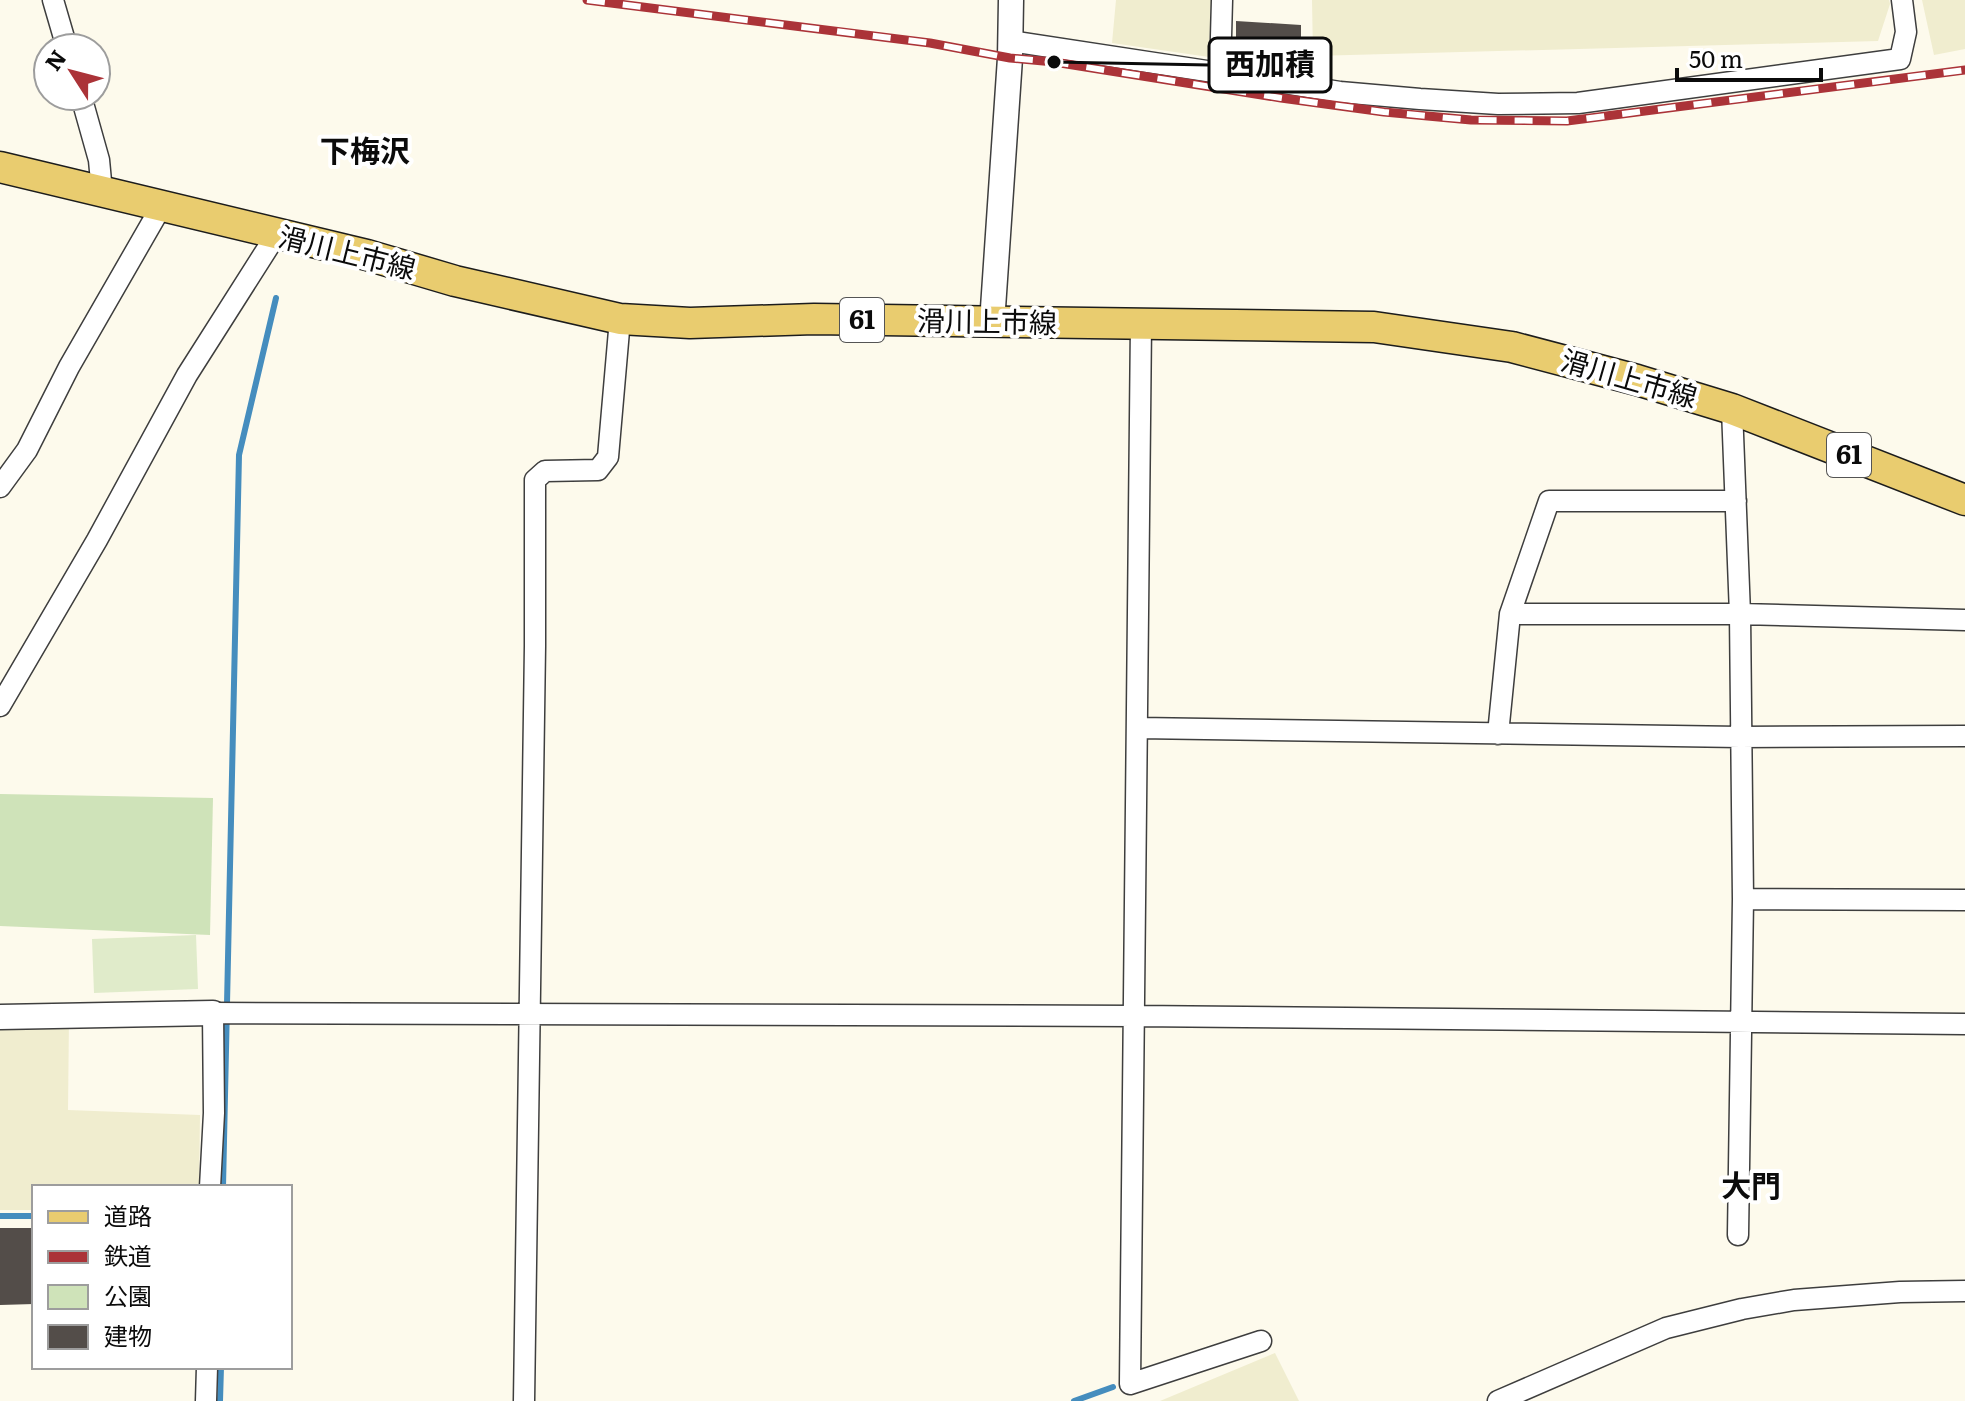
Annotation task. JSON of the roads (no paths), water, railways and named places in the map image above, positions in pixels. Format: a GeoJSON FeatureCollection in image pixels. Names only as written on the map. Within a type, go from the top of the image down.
{"type":"FeatureCollection","features":[{"type":"Feature","properties":{"kind":"main road","name":"滑川上市線"},"geometry":{"type":"LineString","coordinates":[[0,167],[620,319],[690,323],[814,319],[1374,327],[1512,347],[1732,409],[1965,500]]}},
{"type":"Feature","properties":{"kind":"street"},"geometry":{"type":"LineString","coordinates":[[53,0],[62,32]]}},
{"type":"Feature","properties":{"kind":"street"},"geometry":{"type":"LineString","coordinates":[[992,323],[1011,41],[1011,0]]}},
{"type":"Feature","properties":{"kind":"street"},"geometry":{"type":"LineString","coordinates":[[1220,73],[1222,0]]}},
{"type":"Feature","properties":{"kind":"street"},"geometry":{"type":"LineString","coordinates":[[1011,41],[1340,92],[1498,104],[1578,103],[1900,59],[1906,32],[1902,0]]}},
{"type":"Feature","properties":{"kind":"street"},"geometry":{"type":"LineString","coordinates":[[86,112],[99,160],[102,192]]}},
{"type":"Feature","properties":{"kind":"street"},"geometry":{"type":"LineString","coordinates":[[0,487],[27,450],[69,367],[161,207]]}},
{"type":"Feature","properties":{"kind":"street"},"geometry":{"type":"LineString","coordinates":[[0,706],[97,540],[187,375],[276,235]]}},
{"type":"Feature","properties":{"kind":"street"},"geometry":{"type":"LineString","coordinates":[[524,1401],[535,480],[545,471],[598,470],[608,457],[620,319]]}},
{"type":"Feature","properties":{"kind":"street"},"geometry":{"type":"LineString","coordinates":[[1141,323],[1130,1384],[1261,1341]]}},
{"type":"Feature","properties":{"kind":"street"},"geometry":{"type":"LineString","coordinates":[[1732,409],[1740,614],[1743,899],[1738,1235]]}},
{"type":"Feature","properties":{"kind":"street"},"geometry":{"type":"LineString","coordinates":[[1498,734],[1510,614],[1549,501],[1736,501]]}},
{"type":"Feature","properties":{"kind":"street"},"geometry":{"type":"LineString","coordinates":[[1510,614],[1740,614],[1965,620]]}},
{"type":"Feature","properties":{"kind":"street"},"geometry":{"type":"LineString","coordinates":[[1139,728],[1740,737],[1965,736]]}},
{"type":"Feature","properties":{"kind":"street"},"geometry":{"type":"LineString","coordinates":[[1743,899],[1965,900]]}},
{"type":"Feature","properties":{"kind":"street"},"geometry":{"type":"LineString","coordinates":[[210,1185],[214,1113],[213,1013]]}},
{"type":"Feature","properties":{"kind":"street"},"geometry":{"type":"LineString","coordinates":[[0,1017],[530,1013],[1965,1024]]}},
{"type":"Feature","properties":{"kind":"street"},"geometry":{"type":"LineString","coordinates":[[1498,1401],[1666,1328],[1742,1309],[1824,1298],[1965,1291]]}},
{"type":"Feature","properties":{"kind":"street"},"geometry":{"type":"LineString","coordinates":[[206,1401],[207,1369]]}},
{"type":"Feature","properties":{"kind":"waterway"},"geometry":{"type":"LineString","coordinates":[[223,1185],[239,455],[276,298]]}},
{"type":"Feature","properties":{"kind":"waterway"},"geometry":{"type":"LineString","coordinates":[[0,1216],[32,1216]]}},
{"type":"Feature","properties":{"kind":"waterway"},"geometry":{"type":"LineString","coordinates":[[220,1401],[221,1369]]}},
{"type":"Feature","properties":{"kind":"waterway"},"geometry":{"type":"LineString","coordinates":[[1074,1401],[1113,1387]]}},
{"type":"Feature","properties":{"kind":"railway"},"geometry":{"type":"LineString","coordinates":[[587,0],[930,43],[1010,58],[1384,112],[1471,120],[1567,121],[1965,70]]}},
{"type":"Feature","properties":{"kind":"place","name":"西加積"},"geometry":{"type":"Point","coordinates":[1054,62]}},
{"type":"Feature","properties":{"kind":"district","name":"下梅沢"},"geometry":{"type":"Point","coordinates":[365,152]}},
{"type":"Feature","properties":{"kind":"district","name":"大門"},"geometry":{"type":"Point","coordinates":[1751,1187]}}]}
